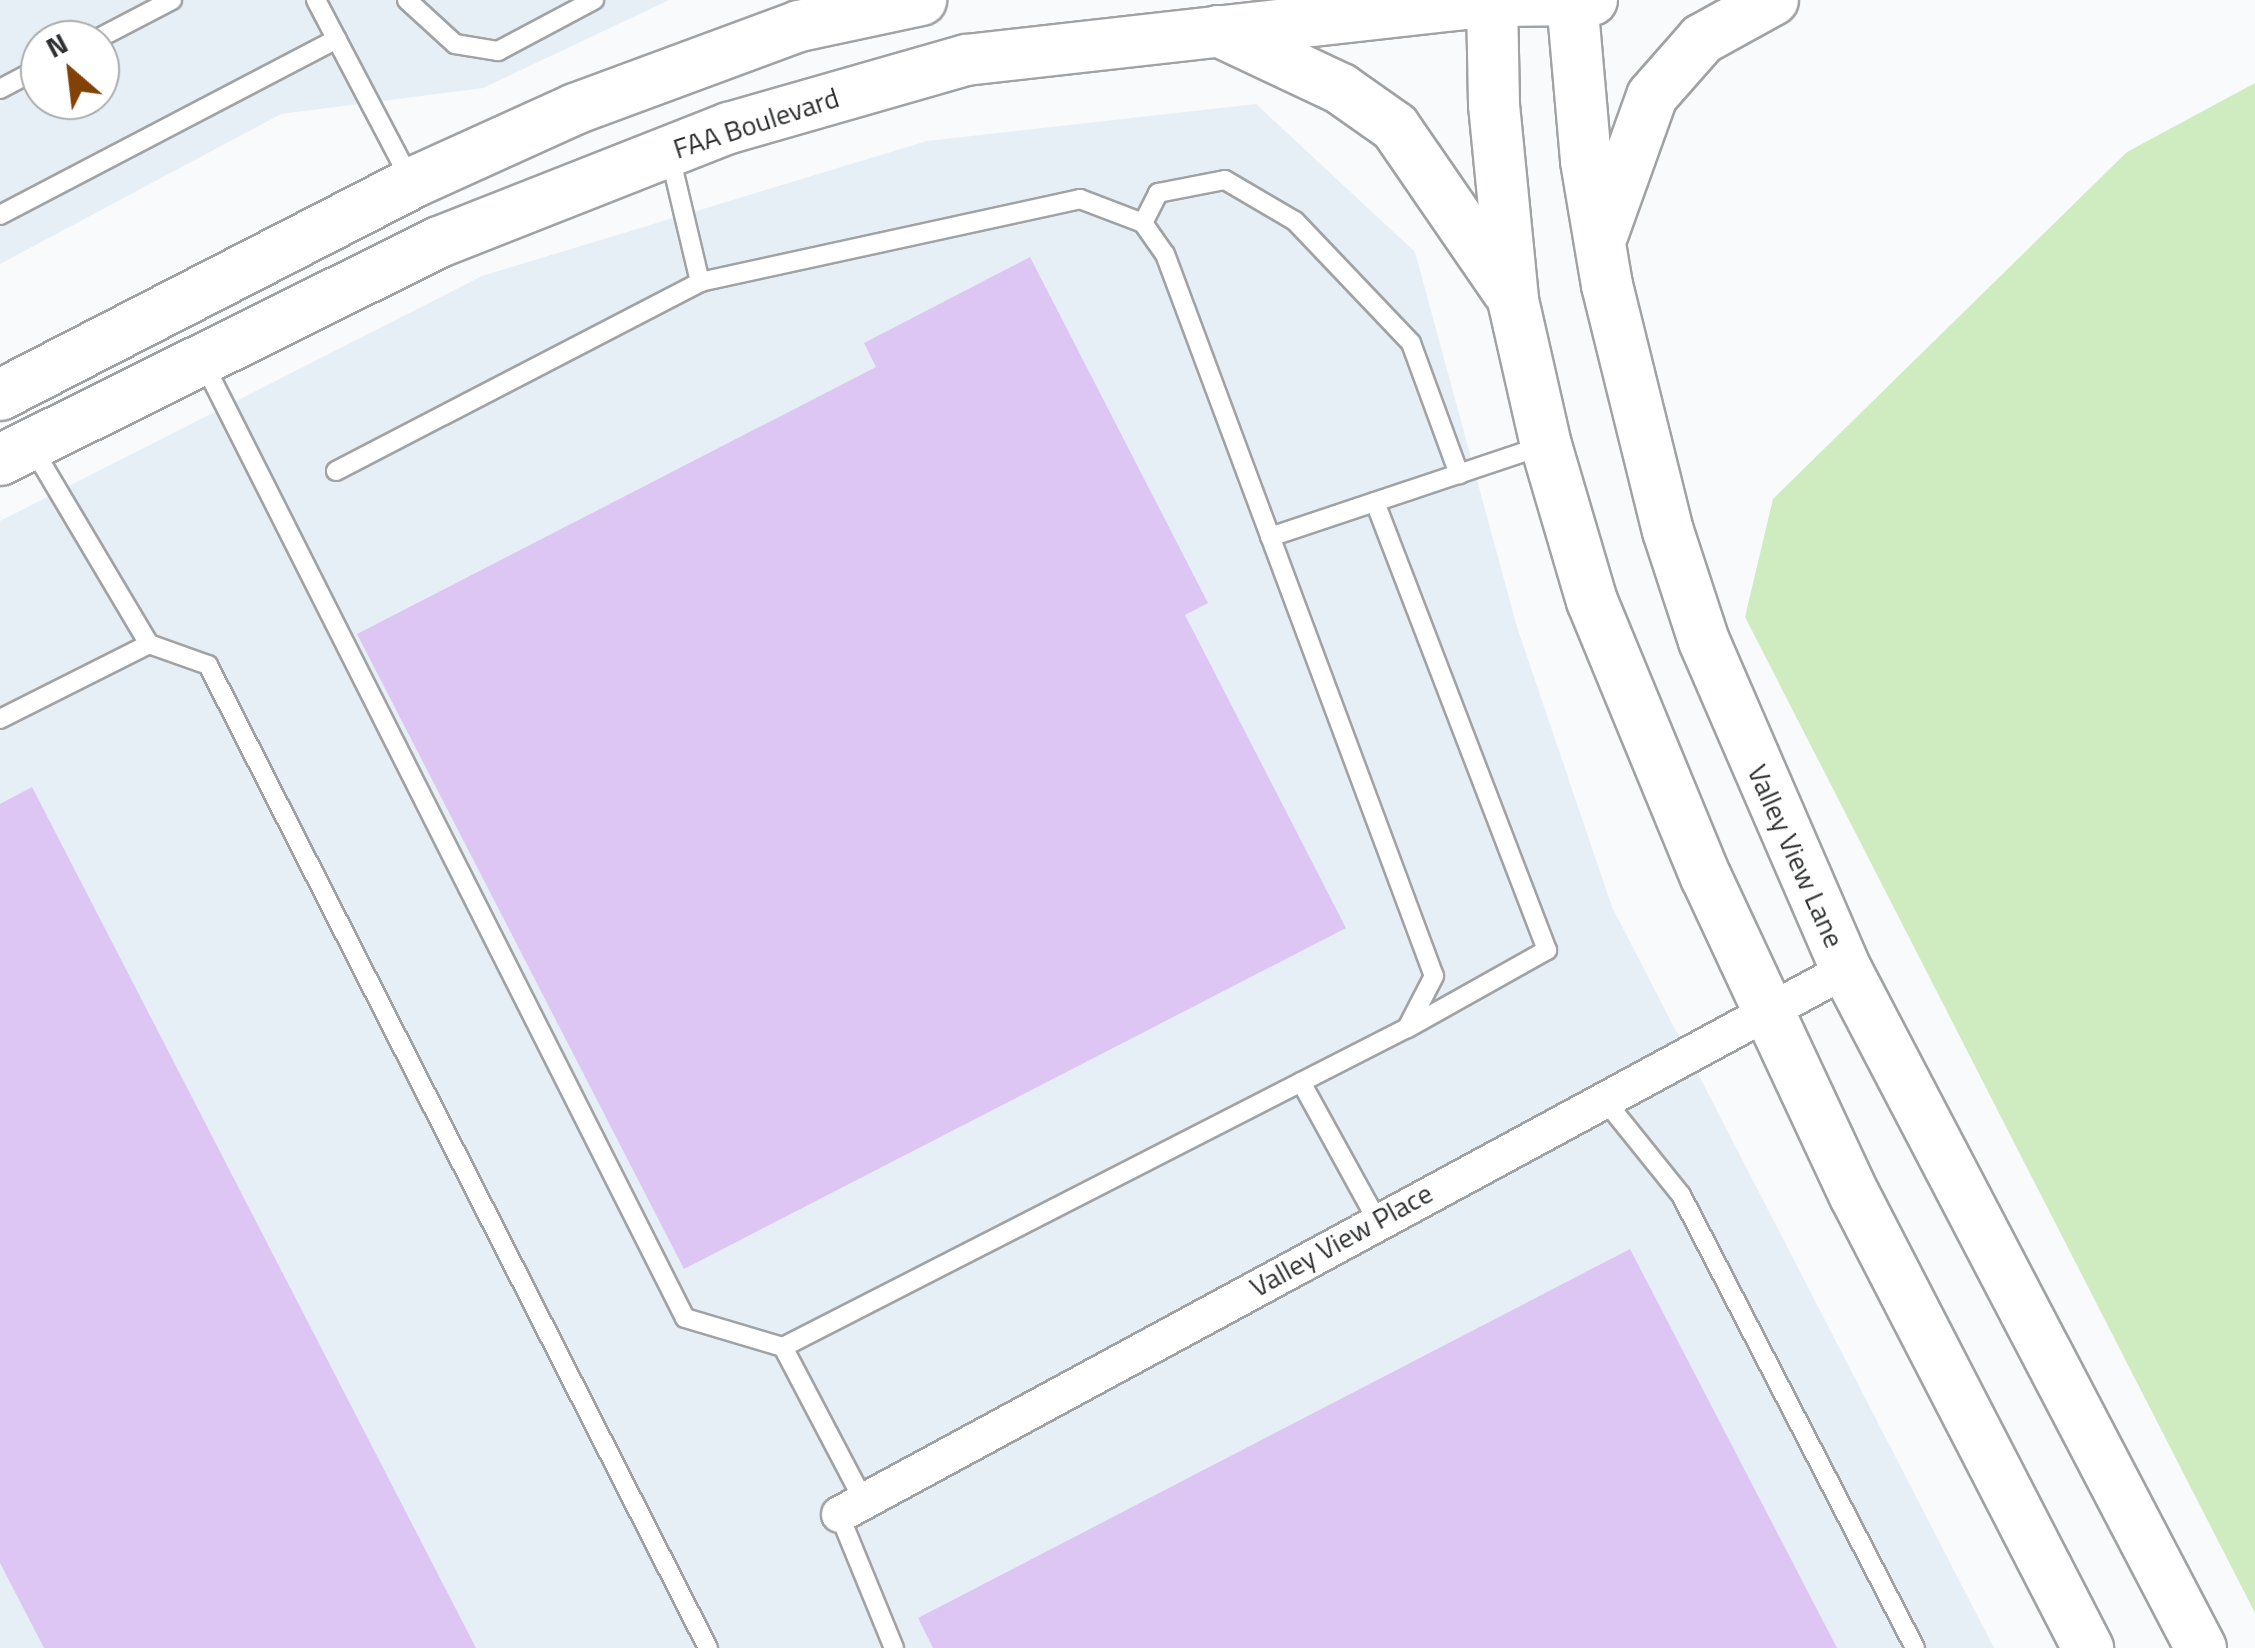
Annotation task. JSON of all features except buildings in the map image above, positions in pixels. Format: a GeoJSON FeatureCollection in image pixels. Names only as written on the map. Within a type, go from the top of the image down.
{"type":"FeatureCollection","features":[{"type":"Feature","properties":{"kind":"main road"},"geometry":{"type":"LineString","coordinates":[[15,452],[2,394],[412,183],[576,108],[799,26],[921,0]]}},
{"type":"Feature","properties":{"kind":"main road","name":"Valley View Lane"},"geometry":{"type":"LineString","coordinates":[[1572,0],[1600,242],[1625,370],[1704,641],[1846,969],[2201,1648]]}},
{"type":"Feature","properties":{"kind":"main road","name":"FAA Boulevard"},"geometry":{"type":"LineString","coordinates":[[15,452],[439,242],[669,151],[966,60],[1492,1],[1592,0]]}},
{"type":"Feature","properties":{"kind":"main road"},"geometry":{"type":"LineString","coordinates":[[1600,242],[1652,96],[1702,39],[1773,0]]}},
{"type":"Feature","properties":{"kind":"main road"},"geometry":{"type":"LineString","coordinates":[[1492,1],[1513,300],[1546,445],[1592,602],[1706,877],[1854,1196],[2088,1648]]}},
{"type":"Feature","properties":{"kind":"main road"},"geometry":{"type":"LineString","coordinates":[[1218,31],[1342,89],[1395,127],[1513,300]]}},
{"type":"Feature","properties":{"kind":"street","name":"Valley View Place"},"geometry":{"type":"LineString","coordinates":[[852,1507],[1846,969]]}},
{"type":"Feature","properties":{"kind":"lane"},"geometry":{"type":"LineString","coordinates":[[120,27],[172,0]]}},
{"type":"Feature","properties":{"kind":"lane"},"geometry":{"type":"LineString","coordinates":[[316,0],[412,183]]}},
{"type":"Feature","properties":{"kind":"lane"},"geometry":{"type":"LineString","coordinates":[[407,0],[455,44],[498,51],[594,0]]}},
{"type":"Feature","properties":{"kind":"lane"},"geometry":{"type":"LineString","coordinates":[[0,214],[337,39]]}},
{"type":"Feature","properties":{"kind":"lane"},"geometry":{"type":"LineString","coordinates":[[669,151],[700,282]]}},
{"type":"Feature","properties":{"kind":"lane"},"geometry":{"type":"LineString","coordinates":[[1143,223],[1158,193],[1224,180],[1295,221],[1411,342],[1459,474]]}},
{"type":"Feature","properties":{"kind":"lane"},"geometry":{"type":"LineString","coordinates":[[336,471],[700,282],[1080,199],[1143,223],[1164,254],[1434,976],[1407,1028]]}},
{"type":"Feature","properties":{"kind":"lane"},"geometry":{"type":"LineString","coordinates":[[202,359],[684,1318],[783,1347],[1407,1028],[1547,950],[1375,502]]}},
{"type":"Feature","properties":{"kind":"lane"},"geometry":{"type":"LineString","coordinates":[[1270,537],[1546,445]]}},
{"type":"Feature","properties":{"kind":"lane"},"geometry":{"type":"LineString","coordinates":[[15,452],[148,644],[208,665],[708,1648]]}},
{"type":"Feature","properties":{"kind":"lane"},"geometry":{"type":"LineString","coordinates":[[0,719],[148,644]]}},
{"type":"Feature","properties":{"kind":"lane"},"geometry":{"type":"LineString","coordinates":[[1301,1082],[1377,1220]]}},
{"type":"Feature","properties":{"kind":"lane"},"geometry":{"type":"LineString","coordinates":[[1602,1098],[1681,1195],[1915,1648]]}},
{"type":"Feature","properties":{"kind":"lane"},"geometry":{"type":"LineString","coordinates":[[783,1347],[852,1507],[894,1648]]}},
{"type":"Feature","properties":{"kind":"shaded area"},"geometry":{"type":"Polygon","coordinates":[[[0,0],[669,0],[483,88],[281,114],[0,264],[0,0]]]}},
{"type":"Feature","properties":{"kind":"shaded area"},"geometry":{"type":"Polygon","coordinates":[[[1256,104],[1415,252],[1517,627],[1612,907],[1994,1648],[0,1648],[0,521],[482,276],[927,141],[1256,104]]]}},
{"type":"Feature","properties":{"kind":"green space"},"geometry":{"type":"Polygon","coordinates":[[[2255,83],[2255,1613],[1745,617],[1773,499],[2127,152],[2255,83]]]}}]}
